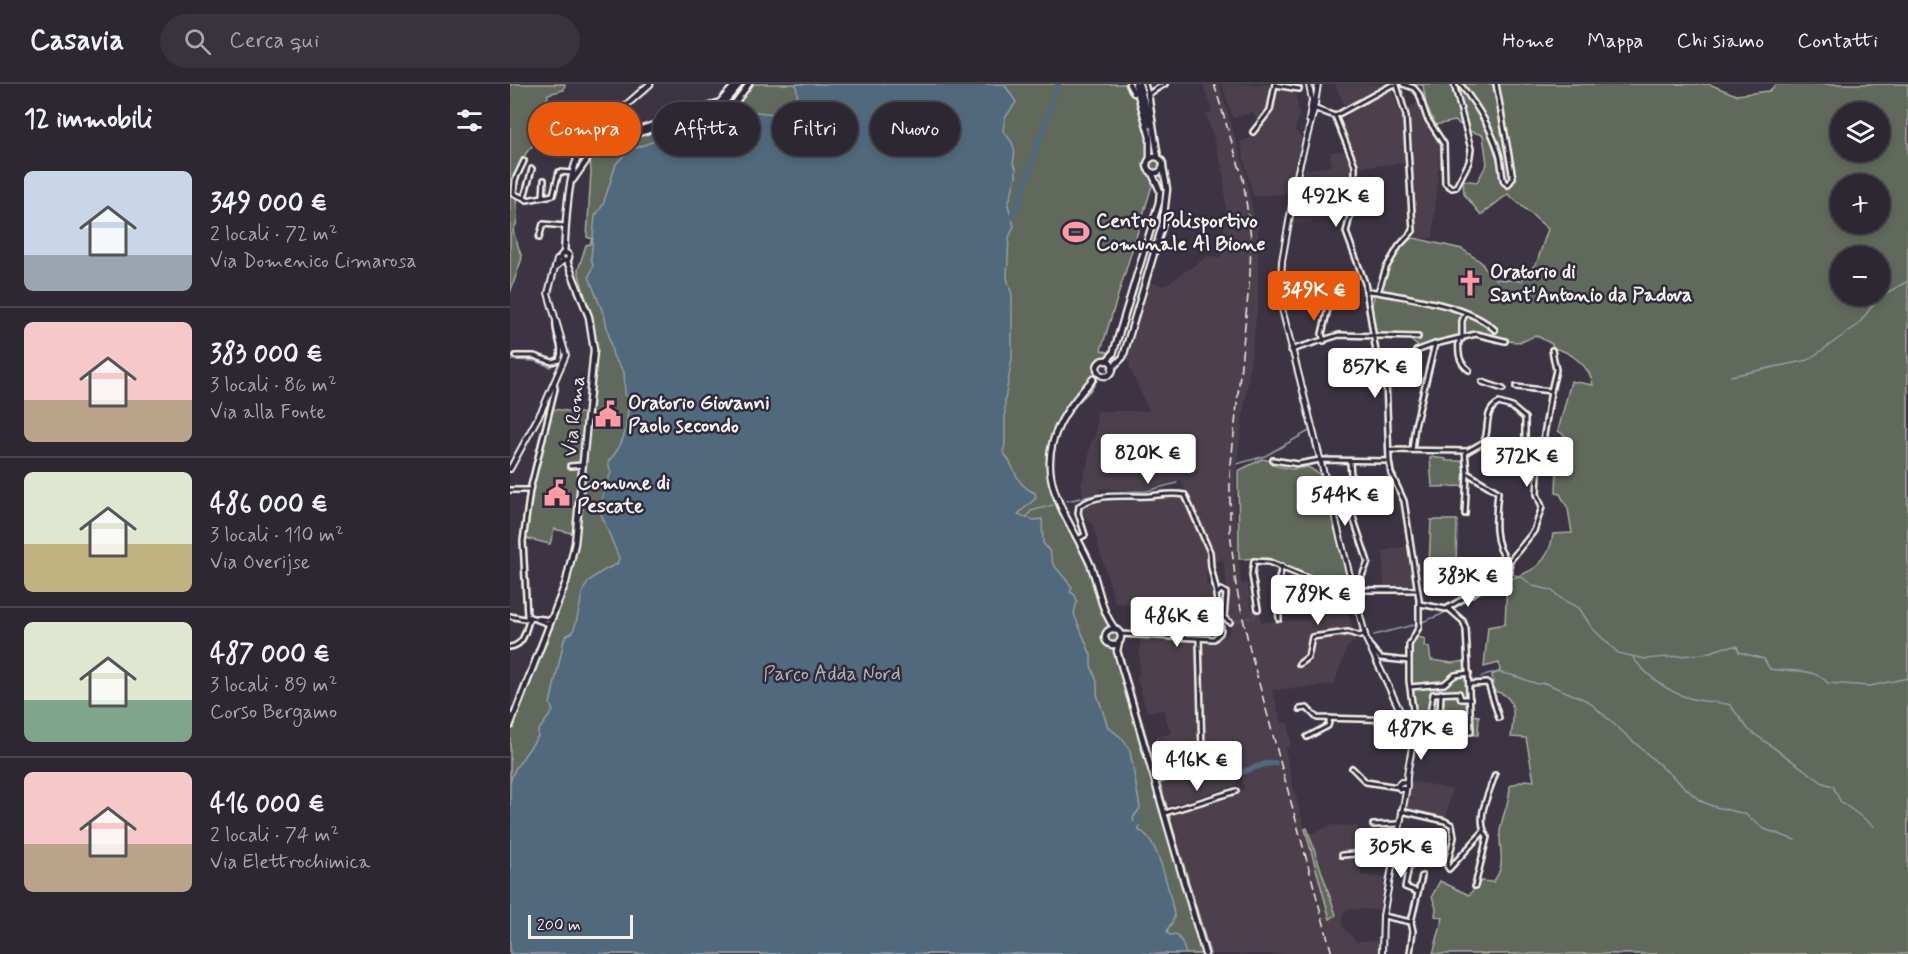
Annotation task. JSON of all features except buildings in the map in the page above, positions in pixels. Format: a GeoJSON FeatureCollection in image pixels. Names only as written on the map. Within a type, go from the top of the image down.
{"type":"FeatureCollection","features":[{"type":"Feature","properties":{"kind":"main road"},"geometry":{"type":"LineString","coordinates":[[629,102],[650,84]]}},
{"type":"Feature","properties":{"kind":"main road"},"geometry":{"type":"LineString","coordinates":[[720,102],[738,84]]}},
{"type":"Feature","properties":{"kind":"main road"},"geometry":{"type":"LineString","coordinates":[[734,102],[749,84]]}},
{"type":"Feature","properties":{"kind":"main road"},"geometry":{"type":"LineString","coordinates":[[1117,651],[1105,638],[1107,619],[1091,566],[1051,477],[1051,458],[1059,424],[1066,410],[1093,380],[1101,362],[1106,361],[1113,354],[1156,212],[1160,191],[1157,180],[1147,166],[1150,137],[1138,100],[1129,84]]}},
{"type":"Feature","properties":{"kind":"main road"},"geometry":{"type":"LineString","coordinates":[[1137,84],[1138,100]]}},
{"type":"Feature","properties":{"kind":"main road"},"geometry":{"type":"LineString","coordinates":[[1093,380],[1110,374],[1112,368],[1123,357],[1163,224],[1167,189],[1162,160],[1158,157],[1151,125],[1137,84]]}},
{"type":"Feature","properties":{"kind":"main road"},"geometry":{"type":"LineString","coordinates":[[1313,108],[1308,85],[1312,87],[1318,84]]}},
{"type":"Feature","properties":{"kind":"main road"},"geometry":{"type":"LineString","coordinates":[[1318,84],[1279,281],[1281,309],[1368,644],[1405,720],[1413,742],[1406,776],[1401,786],[1403,802],[1383,916],[1382,954]]}},
{"type":"Feature","properties":{"kind":"main road"},"geometry":{"type":"LineString","coordinates":[[1148,94],[1151,125]]}},
{"type":"Feature","properties":{"kind":"main road"},"geometry":{"type":"LineString","coordinates":[[571,186],[580,156]]}},
{"type":"Feature","properties":{"kind":"main road"},"geometry":{"type":"LineString","coordinates":[[571,186],[582,156]]}},
{"type":"Feature","properties":{"kind":"main road"},"geometry":{"type":"LineString","coordinates":[[571,186],[582,164],[589,156]]}},
{"type":"Feature","properties":{"kind":"main road"},"geometry":{"type":"LineString","coordinates":[[1149,159],[1158,157]]}},
{"type":"Feature","properties":{"kind":"main road"},"geometry":{"type":"LineString","coordinates":[[1152,173],[1160,172],[1163,166]]}},
{"type":"Feature","properties":{"kind":"main road","name":"Via Roma"},"geometry":{"type":"LineString","coordinates":[[510,726],[513,710],[550,622],[571,563],[583,465],[594,350],[589,317],[564,258],[571,186]]}},
{"type":"Feature","properties":{"kind":"main road"},"geometry":{"type":"LineString","coordinates":[[510,469],[554,383],[566,351],[548,293],[555,269],[564,258]]}},
{"type":"Feature","properties":{"kind":"main road"},"geometry":{"type":"LineString","coordinates":[[1106,361],[1112,368]]}},
{"type":"Feature","properties":{"kind":"main road"},"geometry":{"type":"LineString","coordinates":[[1097,368],[1104,376]]}},
{"type":"Feature","properties":{"kind":"main road"},"geometry":{"type":"LineString","coordinates":[[1107,619],[1118,632],[1117,651],[1205,954]]}},
{"type":"Feature","properties":{"kind":"main road"},"geometry":{"type":"LineString","coordinates":[[1107,633],[1111,630],[1118,632]]}},
{"type":"Feature","properties":{"kind":"main road"},"geometry":{"type":"LineString","coordinates":[[1110,644],[1119,641]]}},
{"type":"Feature","properties":{"kind":"street"},"geometry":{"type":"LineString","coordinates":[[1144,84],[1148,94],[1165,84]]}},
{"type":"Feature","properties":{"kind":"street"},"geometry":{"type":"LineString","coordinates":[[1253,132],[1270,110],[1275,84],[1299,89]]}},
{"type":"Feature","properties":{"kind":"street"},"geometry":{"type":"LineString","coordinates":[[1378,292],[1386,268],[1399,246],[1413,231],[1414,225],[1406,116],[1401,84]]}},
{"type":"Feature","properties":{"kind":"street"},"geometry":{"type":"LineString","coordinates":[[1335,116],[1392,85],[1401,84],[1414,88],[1419,94],[1427,118],[1444,144],[1445,183],[1452,188],[1456,187],[1466,172],[1472,149],[1454,84]]}},
{"type":"Feature","properties":{"kind":"street"},"geometry":{"type":"LineString","coordinates":[[1460,84],[1481,116],[1496,146],[1500,155],[1503,182],[1508,185],[1513,178],[1496,84]]}},
{"type":"Feature","properties":{"kind":"street"},"geometry":{"type":"LineString","coordinates":[[1313,108],[1335,116],[1355,165],[1356,197],[1346,232],[1365,282],[1372,337],[1386,380],[1389,461],[1391,473],[1404,501],[1419,604],[1420,623],[1408,645],[1414,717]]}},
{"type":"Feature","properties":{"kind":"street"},"geometry":{"type":"LineString","coordinates":[[524,161],[515,180],[514,194],[527,200],[554,195],[559,172],[573,173]]}},
{"type":"Feature","properties":{"kind":"street"},"geometry":{"type":"LineString","coordinates":[[524,198],[532,169]]}},
{"type":"Feature","properties":{"kind":"street"},"geometry":{"type":"LineString","coordinates":[[543,197],[544,180]]}},
{"type":"Feature","properties":{"kind":"street"},"geometry":{"type":"LineString","coordinates":[[539,238],[543,224],[567,226]]}},
{"type":"Feature","properties":{"kind":"street"},"geometry":{"type":"LineString","coordinates":[[1366,291],[1439,304],[1478,317],[1495,330]]}},
{"type":"Feature","properties":{"kind":"street"},"geometry":{"type":"LineString","coordinates":[[1324,341],[1323,334],[1329,303]]}},
{"type":"Feature","properties":{"kind":"street"},"geometry":{"type":"LineString","coordinates":[[1465,314],[1458,354],[1463,366],[1469,370]]}},
{"type":"Feature","properties":{"kind":"street"},"geometry":{"type":"LineString","coordinates":[[516,356],[534,356],[552,362],[559,360],[561,347],[556,331],[556,319]]}},
{"type":"Feature","properties":{"kind":"street"},"geometry":{"type":"LineString","coordinates":[[1334,372],[1377,358],[1411,361],[1416,351],[1435,344],[1480,334],[1505,341]]}},
{"type":"Feature","properties":{"kind":"street"},"geometry":{"type":"LineString","coordinates":[[1291,350],[1339,335],[1418,337]]}},
{"type":"Feature","properties":{"kind":"street"},"geometry":{"type":"LineString","coordinates":[[1412,450],[1415,426],[1435,344]]}},
{"type":"Feature","properties":{"kind":"street"},"geometry":{"type":"LineString","coordinates":[[1509,562],[1534,531],[1542,507],[1537,494],[1541,454],[1556,370],[1552,350]]}},
{"type":"Feature","properties":{"kind":"street"},"geometry":{"type":"LineString","coordinates":[[1482,382],[1503,389]]}},
{"type":"Feature","properties":{"kind":"street"},"geometry":{"type":"LineString","coordinates":[[531,618],[527,615],[523,541],[530,490],[555,389],[554,383]]}},
{"type":"Feature","properties":{"kind":"street"},"geometry":{"type":"LineString","coordinates":[[1516,387],[1551,391]]}},
{"type":"Feature","properties":{"kind":"street"},"geometry":{"type":"LineString","coordinates":[[1389,450],[1465,451],[1484,442],[1488,414],[1491,408],[1499,403],[1519,412],[1526,423],[1525,446],[1541,454]]}},
{"type":"Feature","properties":{"kind":"street"},"geometry":{"type":"LineString","coordinates":[[1465,451],[1467,473],[1465,514]]}},
{"type":"Feature","properties":{"kind":"street"},"geometry":{"type":"LineString","coordinates":[[1273,460],[1298,464],[1320,460],[1389,461]]}},
{"type":"Feature","properties":{"kind":"street"},"geometry":{"type":"LineString","coordinates":[[1350,462],[1352,488],[1350,508],[1368,562],[1354,593]]}},
{"type":"Feature","properties":{"kind":"street"},"geometry":{"type":"LineString","coordinates":[[570,466],[583,465]]}},
{"type":"Feature","properties":{"kind":"street"},"geometry":{"type":"LineString","coordinates":[[1450,609],[1510,572],[1509,562],[1502,555],[1495,523],[1498,491],[1467,473]]}},
{"type":"Feature","properties":{"kind":"street"},"geometry":{"type":"LineString","coordinates":[[510,490],[530,490]]}},
{"type":"Feature","properties":{"kind":"street"},"geometry":{"type":"LineString","coordinates":[[1078,539],[1085,535],[1078,513],[1079,506],[1085,502],[1101,497],[1149,496],[1175,492],[1185,495],[1210,552],[1221,629],[1218,637],[1199,639],[1131,636],[1118,632]]}},
{"type":"Feature","properties":{"kind":"street"},"geometry":{"type":"LineString","coordinates":[[1258,609],[1252,575],[1254,561],[1282,566],[1319,583],[1354,593],[1366,590],[1416,590]]}},
{"type":"Feature","properties":{"kind":"street"},"geometry":{"type":"LineString","coordinates":[[1279,619],[1277,588],[1282,566]]}},
{"type":"Feature","properties":{"kind":"street"},"geometry":{"type":"LineString","coordinates":[[1217,593],[1223,591],[1226,594],[1224,618],[1230,622]]}},
{"type":"Feature","properties":{"kind":"street"},"geometry":{"type":"LineString","coordinates":[[1412,736],[1453,738],[1461,733],[1471,732],[1468,715],[1470,684],[1465,626],[1450,609],[1419,604]]}},
{"type":"Feature","properties":{"kind":"street"},"geometry":{"type":"LineString","coordinates":[[510,616],[550,622]]}},
{"type":"Feature","properties":{"kind":"street"},"geometry":{"type":"LineString","coordinates":[[510,647],[522,642],[531,618]]}},
{"type":"Feature","properties":{"kind":"street"},"geometry":{"type":"LineString","coordinates":[[1299,664],[1308,657],[1312,637],[1348,632],[1360,636],[1365,634]]}},
{"type":"Feature","properties":{"kind":"street"},"geometry":{"type":"LineString","coordinates":[[1119,641],[1131,636]]}},
{"type":"Feature","properties":{"kind":"street"},"geometry":{"type":"LineString","coordinates":[[1199,639],[1202,753],[1213,763],[1236,774]]}},
{"type":"Feature","properties":{"kind":"street"},"geometry":{"type":"LineString","coordinates":[[1368,644],[1380,658],[1408,661]]}},
{"type":"Feature","properties":{"kind":"street"},"geometry":{"type":"LineString","coordinates":[[1410,687],[1444,684],[1455,675],[1469,672]]}},
{"type":"Feature","properties":{"kind":"street"},"geometry":{"type":"LineString","coordinates":[[1470,684],[1488,683],[1499,718]]}},
{"type":"Feature","properties":{"kind":"street"},"geometry":{"type":"LineString","coordinates":[[1440,716],[1441,693]]}},
{"type":"Feature","properties":{"kind":"street"},"geometry":{"type":"LineString","coordinates":[[1430,716],[1433,694],[1460,693],[1461,699],[1470,699]]}},
{"type":"Feature","properties":{"kind":"street"},"geometry":{"type":"LineString","coordinates":[[1300,709],[1307,708],[1317,718],[1405,720],[1414,717],[1468,715]]}},
{"type":"Feature","properties":{"kind":"street"},"geometry":{"type":"LineString","coordinates":[[1457,716],[1461,733]]}},
{"type":"Feature","properties":{"kind":"street"},"geometry":{"type":"LineString","coordinates":[[1307,737],[1328,726],[1330,718]]}},
{"type":"Feature","properties":{"kind":"street"},"geometry":{"type":"LineString","coordinates":[[1155,781],[1203,768],[1213,763]]}},
{"type":"Feature","properties":{"kind":"street"},"geometry":{"type":"LineString","coordinates":[[1352,768],[1366,782],[1401,786]]}},
{"type":"Feature","properties":{"kind":"street"},"geometry":{"type":"LineString","coordinates":[[1475,886],[1487,837],[1483,832],[1481,816],[1495,776]]}},
{"type":"Feature","properties":{"kind":"street"},"geometry":{"type":"LineString","coordinates":[[1165,813],[1236,791]]}},
{"type":"Feature","properties":{"kind":"street"},"geometry":{"type":"LineString","coordinates":[[1401,811],[1447,821],[1452,825],[1454,837],[1446,866],[1449,869],[1483,832]]}},
{"type":"Feature","properties":{"kind":"street"},"geometry":{"type":"LineString","coordinates":[[1373,825],[1400,824]]}},
{"type":"Feature","properties":{"kind":"street"},"geometry":{"type":"LineString","coordinates":[[1342,855],[1395,851]]}},
{"type":"Feature","properties":{"kind":"street"},"geometry":{"type":"LineString","coordinates":[[1409,866],[1406,887],[1418,892]]}},
{"type":"Feature","properties":{"kind":"street"},"geometry":{"type":"LineString","coordinates":[[1410,953],[1413,932],[1411,922],[1422,876]]}},
{"type":"Feature","properties":{"kind":"street"},"geometry":{"type":"LineString","coordinates":[[1383,916],[1411,922]]}},
{"type":"Feature","properties":{"kind":"shaded area"},"geometry":{"type":"Polygon","coordinates":[[[1203,84],[1219,84],[1244,167],[1254,218],[1258,218],[1258,305],[1236,469],[1235,514],[1241,584],[1247,583],[1252,610],[1260,609],[1261,622],[1309,620],[1309,605],[1322,601],[1321,585],[1342,592],[1356,640],[1347,648],[1334,685],[1272,690],[1282,723],[1288,723],[1291,746],[1285,748],[1293,786],[1330,919],[1336,915],[1309,835],[1331,825],[1357,826],[1361,875],[1384,878],[1380,910],[1347,909],[1342,917],[1343,927],[1356,941],[1378,941],[1378,954],[1210,954],[1171,814],[1228,797],[1244,789],[1241,773],[1273,763],[1264,762],[1237,770],[1204,751],[1201,646],[1205,641],[1216,642],[1227,636],[1231,626],[1224,563],[1223,560],[1215,561],[1213,549],[1181,480],[1144,490],[1100,489],[1098,493],[1083,496],[1081,484],[1091,442],[1095,438],[1097,411],[1149,411],[1130,369],[1128,353],[1149,282],[1164,286],[1208,256],[1221,257],[1226,209],[1223,170],[1206,114],[1212,112],[1203,84]]]}},
{"type":"Feature","properties":{"kind":"shaded area"},"geometry":{"type":"Polygon","coordinates":[[[1222,84],[1299,84],[1296,95],[1299,113],[1295,131],[1301,137],[1291,193],[1253,197],[1240,142],[1252,137],[1260,128],[1253,112],[1233,118],[1222,84]]]}},
{"type":"Feature","properties":{"kind":"shaded area"},"geometry":{"type":"Polygon","coordinates":[[[1335,84],[1390,84],[1402,119],[1406,163],[1360,167],[1342,123],[1349,115],[1335,84]]]}},
{"type":"Feature","properties":{"kind":"shaded area"},"geometry":{"type":"Polygon","coordinates":[[[1417,103],[1440,144],[1433,238],[1417,238],[1407,108],[1417,103]]]}},
{"type":"Feature","properties":{"kind":"shaded area"},"geometry":{"type":"Polygon","coordinates":[[[1344,151],[1352,165],[1355,186],[1346,188],[1348,206],[1344,218],[1293,224],[1305,169],[1331,166],[1330,152],[1344,151]]]}},
{"type":"Feature","properties":{"kind":"shaded area"},"geometry":{"type":"Polygon","coordinates":[[[1183,496],[1207,549],[1206,583],[1213,592],[1216,630],[1213,637],[1143,632],[1140,629],[1141,605],[1115,603],[1092,524],[1082,513],[1081,507],[1085,504],[1122,498],[1183,496]]]}},
{"type":"Feature","properties":{"kind":"shaded area"},"geometry":{"type":"Polygon","coordinates":[[[1406,546],[1414,587],[1410,589],[1384,586],[1383,551],[1406,546]]]}},
{"type":"Feature","properties":{"kind":"shaded area"},"geometry":{"type":"Polygon","coordinates":[[[1140,639],[1189,640],[1197,645],[1199,752],[1233,773],[1237,780],[1236,785],[1168,806],[1159,783],[1170,781],[1155,738],[1171,733],[1163,710],[1147,712],[1136,675],[1139,675],[1140,639]]]}},
{"type":"Feature","properties":{"kind":"shaded area"},"geometry":{"type":"Polygon","coordinates":[[[1410,781],[1452,789],[1446,818],[1406,809],[1410,781]]]}},
{"type":"Feature","properties":{"kind":"green space"},"geometry":{"type":"Polygon","coordinates":[[[510,84],[565,84],[564,90],[548,94],[547,102],[528,102],[528,151],[516,178],[517,222],[513,231],[522,258],[510,293],[510,84]]]}},
{"type":"Feature","properties":{"kind":"green space","name":"Parco Adda Nord"},"geometry":{"type":"Polygon","coordinates":[[[742,84],[1131,84],[1151,125],[1161,157],[1101,350],[1111,353],[1105,358],[1099,358],[1100,369],[1094,386],[1068,413],[1060,425],[1053,448],[1052,468],[1065,508],[1093,566],[1112,624],[1120,629],[1120,647],[1210,954],[510,954],[510,728],[569,577],[576,534],[554,529],[550,544],[525,538],[533,482],[550,412],[554,409],[586,414],[591,412],[595,379],[595,335],[578,270],[586,245],[590,244],[592,239],[587,237],[590,159],[594,156],[641,156],[641,132],[653,127],[653,156],[760,156],[760,102],[725,102],[733,98],[742,84]]]}},
{"type":"Feature","properties":{"kind":"green space"},"geometry":{"type":"Polygon","coordinates":[[[1411,84],[1709,84],[1736,95],[1769,91],[1777,84],[1908,84],[1908,954],[1433,954],[1443,918],[1435,916],[1436,908],[1432,896],[1440,881],[1469,895],[1481,881],[1493,882],[1500,870],[1500,832],[1510,786],[1525,780],[1534,781],[1526,738],[1511,737],[1513,708],[1511,702],[1507,697],[1494,691],[1492,675],[1500,671],[1499,663],[1484,667],[1488,627],[1505,624],[1507,580],[1524,574],[1543,560],[1548,553],[1553,534],[1572,533],[1568,509],[1560,494],[1556,493],[1557,465],[1566,464],[1570,439],[1558,431],[1571,381],[1593,385],[1588,372],[1578,360],[1566,352],[1553,348],[1552,344],[1535,335],[1515,342],[1475,334],[1451,338],[1420,348],[1408,338],[1374,335],[1371,313],[1377,288],[1393,256],[1407,242],[1414,238],[1462,249],[1481,262],[1487,272],[1496,279],[1521,281],[1537,262],[1548,229],[1508,194],[1481,215],[1464,194],[1463,180],[1477,182],[1487,164],[1483,135],[1469,131],[1455,121],[1435,125],[1426,104],[1423,85],[1411,84]]]}},
{"type":"Feature","properties":{"kind":"green space"},"geometry":{"type":"Polygon","coordinates":[[[1430,457],[1446,459],[1446,461],[1464,461],[1466,486],[1432,487],[1430,457]]]}},
{"type":"Feature","properties":{"kind":"green space"},"geometry":{"type":"Polygon","coordinates":[[[1262,459],[1272,461],[1271,465],[1292,469],[1308,467],[1321,475],[1350,585],[1345,588],[1319,580],[1268,558],[1239,559],[1238,471],[1262,459]]]}},
{"type":"Feature","properties":{"kind":"green space"},"geometry":{"type":"Polygon","coordinates":[[[1431,520],[1457,520],[1456,567],[1429,566],[1431,520]]]}},
{"type":"Feature","properties":{"kind":"green space"},"geometry":{"type":"Polygon","coordinates":[[[1416,636],[1425,639],[1424,646],[1429,647],[1431,660],[1452,663],[1467,661],[1472,693],[1470,715],[1479,716],[1478,735],[1459,734],[1444,737],[1446,716],[1415,718],[1407,653],[1416,636]]]}},
{"type":"Feature","properties":{"kind":"green space"},"geometry":{"type":"Polygon","coordinates":[[[1307,828],[1336,915],[1330,919],[1305,829],[1307,828]]]}},
{"type":"Feature","properties":{"kind":"water","name":"Parco Adda Nord"},"geometry":{"type":"Polygon","coordinates":[[[796,84],[1004,84],[1016,102],[1005,118],[1003,131],[1015,153],[1013,163],[1016,168],[1016,177],[1008,205],[1014,226],[1009,238],[1007,278],[1012,295],[1012,358],[1005,400],[1003,452],[1019,480],[1035,493],[1036,498],[1018,514],[1033,520],[1042,519],[1043,543],[1050,552],[1053,564],[1072,587],[1070,592],[1075,595],[1077,601],[1074,614],[1091,655],[1091,665],[1097,682],[1097,694],[1108,727],[1123,739],[1130,751],[1140,808],[1133,818],[1134,822],[1139,824],[1139,831],[1146,834],[1152,843],[1166,881],[1174,915],[1167,932],[1170,935],[1176,934],[1186,954],[510,954],[510,782],[515,769],[538,736],[538,731],[553,711],[550,704],[564,640],[573,632],[583,590],[593,577],[617,564],[619,558],[599,509],[611,473],[608,462],[619,447],[625,432],[629,397],[625,395],[624,372],[613,356],[605,318],[589,277],[593,265],[591,258],[595,216],[603,205],[616,164],[623,156],[641,156],[641,146],[653,142],[653,156],[760,156],[760,112],[772,114],[772,156],[858,156],[858,102],[798,102],[796,84]]]}},
{"type":"Feature","properties":{"kind":"waterway"},"geometry":{"type":"LineString","coordinates":[[1011,217],[1018,204],[1058,84]]}},
{"type":"Feature","properties":{"kind":"waterway"},"geometry":{"type":"LineString","coordinates":[[1731,376],[1808,360],[1858,325],[1878,298],[1908,281]]}},
{"type":"Feature","properties":{"kind":"waterway"},"geometry":{"type":"LineString","coordinates":[[510,360],[535,361],[551,367]]}},
{"type":"Feature","properties":{"kind":"waterway"},"geometry":{"type":"LineString","coordinates":[[1237,464],[1265,456],[1309,431]]}},
{"type":"Feature","properties":{"kind":"waterway"},"geometry":{"type":"LineString","coordinates":[[1108,492],[1146,491],[1177,483]]}},
{"type":"Feature","properties":{"kind":"waterway"},"geometry":{"type":"LineString","coordinates":[[1067,501],[1099,494]]}},
{"type":"Feature","properties":{"kind":"waterway"},"geometry":{"type":"LineString","coordinates":[[1026,518],[1031,511],[1053,505]]}},
{"type":"Feature","properties":{"kind":"waterway"},"geometry":{"type":"LineString","coordinates":[[1374,635],[1417,624],[1440,615],[1512,574],[1523,578],[1533,586],[1551,590],[1563,600],[1579,608],[1592,628],[1618,653],[1645,659],[1703,654],[1737,646],[1739,652],[1764,659],[1770,669],[1808,672],[1828,683],[1870,686],[1908,678]]}},
{"type":"Feature","properties":{"kind":"waterway"},"geometry":{"type":"LineString","coordinates":[[1633,658],[1655,680],[1682,696],[1730,705],[1749,730],[1823,783],[1833,786],[1840,801],[1874,826]]}},
{"type":"Feature","properties":{"kind":"waterway"},"geometry":{"type":"LineString","coordinates":[[1481,677],[1494,673],[1509,674],[1538,684],[1545,683],[1588,701],[1699,800],[1712,806],[1745,814],[1764,829],[1795,840]]}},
{"type":"Feature","properties":{"kind":"waterway"},"geometry":{"type":"LineString","coordinates":[[1239,773],[1275,763]]}},
{"type":"Feature","properties":{"kind":"waterway"},"geometry":{"type":"LineString","coordinates":[[1137,823],[1142,819]]}},
{"type":"Feature","properties":{"kind":"tunnel"},"geometry":{"type":"LineString","coordinates":[[1230,622],[1254,617],[1258,609]]}},
{"type":"Feature","properties":{"kind":"railway"},"geometry":{"type":"LineString","coordinates":[[1214,84],[1243,179],[1251,237],[1250,275],[1230,474],[1230,531],[1236,586],[1250,650],[1332,954]]}},
{"type":"Feature","properties":{"kind":"place","name":"Centro Polisportivo Comunale Al Bione"},"geometry":{"type":"Point","coordinates":[1076,232]}},
{"type":"Feature","properties":{"kind":"place","name":"Oratorio di Sant'Antonio da Padova"},"geometry":{"type":"Point","coordinates":[1470,283]}},
{"type":"Feature","properties":{"kind":"place","name":"Oratorio Giovanni Paolo secondo"},"geometry":{"type":"Point","coordinates":[608,414]}},
{"type":"Feature","properties":{"kind":"place","name":"Comune di Pescate"},"geometry":{"type":"Point","coordinates":[557,493]}}]}
